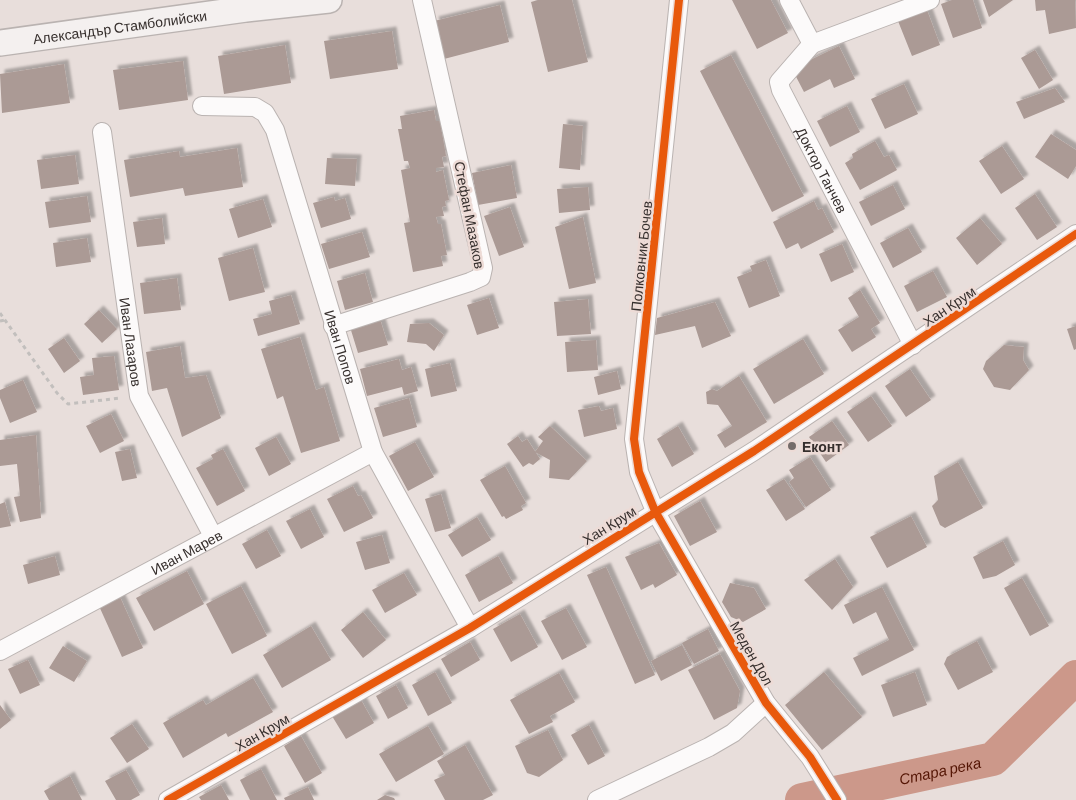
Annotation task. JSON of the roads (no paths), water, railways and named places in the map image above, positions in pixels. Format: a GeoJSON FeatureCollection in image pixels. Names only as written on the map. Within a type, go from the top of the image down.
{"type":"FeatureCollection","features":[{"type":"Feature","properties":{"kind":"street","name":"Александър Стамболийски"},"geometry":{"type":"LineString","coordinates":[[0,43],[246,4],[329,0]]}},
{"type":"Feature","properties":{"kind":"street","name":"Стефан Мазаков"},"geometry":{"type":"LineString","coordinates":[[333,326],[481,277],[483,268],[422,0]]}},
{"type":"Feature","properties":{"kind":"street","name":"Полковник Бочев"},"geometry":{"type":"LineString","coordinates":[[655,511],[640,472],[634,439],[680,0]]}},
{"type":"Feature","properties":{"kind":"street"},"geometry":{"type":"LineString","coordinates":[[789,0],[812,44],[930,0]]}},
{"type":"Feature","properties":{"kind":"street","name":"Доктор Танчев"},"geometry":{"type":"LineString","coordinates":[[812,44],[779,82],[781,90],[913,345]]}},
{"type":"Feature","properties":{"kind":"street","name":"Иван Попов"},"geometry":{"type":"LineString","coordinates":[[202,106],[255,107],[265,113],[275,130],[333,326],[373,452],[470,628]]}},
{"type":"Feature","properties":{"kind":"street","name":"Иван Лазаров"},"geometry":{"type":"LineString","coordinates":[[102,132],[139,396],[213,536]]}},
{"type":"Feature","properties":{"kind":"street","name":"Хан Крум"},"geometry":{"type":"LineString","coordinates":[[168,800],[470,628],[754,451],[1076,234]]}},
{"type":"Feature","properties":{"kind":"street","name":"Иван Марев"},"geometry":{"type":"LineString","coordinates":[[0,651],[373,452]]}},
{"type":"Feature","properties":{"kind":"street","name":"Меден Дол"},"geometry":{"type":"LineString","coordinates":[[655,511],[766,703],[810,757],[837,800]]}},
{"type":"Feature","properties":{"kind":"street"},"geometry":{"type":"LineString","coordinates":[[598,800],[709,748],[733,733],[766,703]]}},
{"type":"Feature","properties":{"kind":"waterway","name":"Стара река"},"geometry":{"type":"LineString","coordinates":[[802,800],[993,759],[1076,677]]}},
{"type":"Feature","properties":{"kind":"place","name":"Еконт"},"geometry":{"type":"Point","coordinates":[792,446]}}]}
